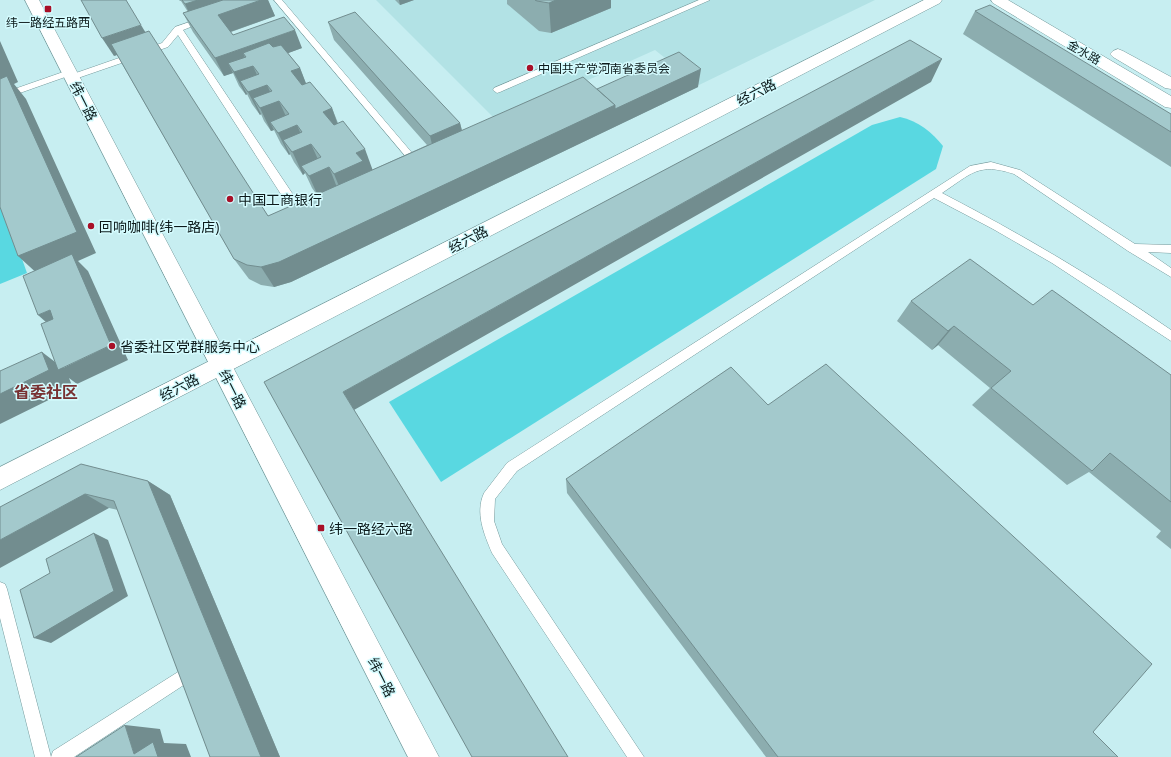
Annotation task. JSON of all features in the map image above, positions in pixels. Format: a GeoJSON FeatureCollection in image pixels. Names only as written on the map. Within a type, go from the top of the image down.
{"type":"FeatureCollection","features":[{"type":"Feature","properties":{"kind":"street","name":"纬一路"},"geometry":{"type":"LineString","coordinates":[[32,0],[424,757]]}},
{"type":"Feature","properties":{"kind":"street","name":"经六路"},"geometry":{"type":"LineString","coordinates":[[0,479],[935,0]]}},
{"type":"Feature","properties":{"kind":"street","name":"金水路"},"geometry":{"type":"LineString","coordinates":[[998,0],[1171,103]]}},
{"type":"Feature","properties":{"kind":"street","name":"金水路"},"geometry":{"type":"LineString","coordinates":[[1025,0],[1086,36]]}},
{"type":"Feature","properties":{"kind":"street","name":"金水路"},"geometry":{"type":"LineString","coordinates":[[1106,47],[1171,84]]}},
{"type":"Feature","properties":{"kind":"lane"},"geometry":{"type":"LineString","coordinates":[[278,0],[410,156]]}},
{"type":"Feature","properties":{"kind":"lane"},"geometry":{"type":"LineString","coordinates":[[497,90],[706,0]]}},
{"type":"Feature","properties":{"kind":"lane"},"geometry":{"type":"LineString","coordinates":[[0,97],[165,44],[178,29],[214,17]]}},
{"type":"Feature","properties":{"kind":"lane"},"geometry":{"type":"LineString","coordinates":[[178,29],[290,199]]}},
{"type":"Feature","properties":{"kind":"lane"},"geometry":{"type":"LineString","coordinates":[[636,757],[497,548],[487,521],[489,497],[512,467],[973,168],[986,164],[997,165],[1017,172],[1171,273]]}},
{"type":"Feature","properties":{"kind":"lane"},"geometry":{"type":"LineString","coordinates":[[935,194],[996,225],[1059,261],[1171,336]]}},
{"type":"Feature","properties":{"kind":"lane"},"geometry":{"type":"LineString","coordinates":[[1132,248],[1171,249]]}},
{"type":"Feature","properties":{"kind":"lane"},"geometry":{"type":"LineString","coordinates":[[0,589],[43,757]]}},
{"type":"Feature","properties":{"kind":"lane"},"geometry":{"type":"LineString","coordinates":[[59,757],[194,670]]}},
{"type":"Feature","properties":{"kind":"shaded area","name":"中国共产党河南省委员会"},"geometry":{"type":"Polygon","coordinates":[[[376,0],[875,0],[699,85],[655,50],[497,121],[376,0]]]}},
{"type":"Feature","properties":{"kind":"shaded area"},"geometry":{"type":"Polygon","coordinates":[[[900,117],[919,124],[934,136],[943,146],[936,169],[441,482],[389,402],[872,125],[900,117]]]}},
{"type":"Feature","properties":{"kind":"shaded area"},"geometry":{"type":"Polygon","coordinates":[[[0,197],[27,273],[0,284],[0,197]]]}},
{"type":"Feature","properties":{"kind":"building"},"geometry":{"type":"Polygon","coordinates":[[[81,0],[126,0],[141,25],[102,38],[81,0]]]}},
{"type":"Feature","properties":{"kind":"building"},"geometry":{"type":"Polygon","coordinates":[[[182,0],[198,0],[185,4],[182,0]]]}},
{"type":"Feature","properties":{"kind":"building"},"geometry":{"type":"Polygon","coordinates":[[[223,0],[261,0],[218,15],[233,35],[284,17],[295,30],[215,58],[183,13],[223,0]]]}},
{"type":"Feature","properties":{"kind":"building"},"geometry":{"type":"Polygon","coordinates":[[[535,0],[556,0],[549,3],[535,0]]]}},
{"type":"Feature","properties":{"kind":"building"},"geometry":{"type":"Polygon","coordinates":[[[990,5],[1171,114],[1171,132],[975,11],[990,5]]]}},
{"type":"Feature","properties":{"kind":"building"},"geometry":{"type":"Polygon","coordinates":[[[355,12],[460,123],[430,136],[328,22],[355,12]]]}},
{"type":"Feature","properties":{"kind":"building"},"geometry":{"type":"Polygon","coordinates":[[[149,31],[268,216],[583,77],[615,105],[279,262],[261,267],[247,265],[234,259],[111,44],[149,31]]]}},
{"type":"Feature","properties":{"kind":"building"},"geometry":{"type":"Polygon","coordinates":[[[910,40],[942,59],[343,392],[568,757],[472,757],[264,382],[910,40]]]}},
{"type":"Feature","properties":{"kind":"building"},"geometry":{"type":"Polygon","coordinates":[[[269,43],[273,47],[281,45],[300,68],[291,71],[302,85],[310,82],[332,108],[323,112],[334,125],[343,121],[365,149],[356,153],[363,161],[334,174],[329,167],[309,176],[301,166],[321,157],[311,144],[292,152],[283,140],[302,132],[297,125],[278,133],[270,122],[289,114],[279,101],[260,108],[253,98],[272,91],[267,85],[248,92],[240,81],[259,74],[253,66],[234,72],[228,63],[246,57],[243,53],[269,43]]]}},
{"type":"Feature","properties":{"kind":"building"},"geometry":{"type":"Polygon","coordinates":[[[679,52],[701,69],[615,109],[615,105],[597,89],[679,52]]]}},
{"type":"Feature","properties":{"kind":"building"},"geometry":{"type":"Polygon","coordinates":[[[7,76],[77,232],[18,256],[0,207],[0,79],[7,76]]]}},
{"type":"Feature","properties":{"kind":"building"},"geometry":{"type":"Polygon","coordinates":[[[72,254],[111,345],[58,370],[41,324],[53,319],[50,310],[38,315],[23,276],[72,254]]]}},
{"type":"Feature","properties":{"kind":"building"},"geometry":{"type":"Polygon","coordinates":[[[970,259],[1033,305],[1052,290],[1171,375],[1171,502],[1110,453],[1092,471],[991,388],[1011,371],[954,326],[948,331],[911,301],[970,259]]]}},
{"type":"Feature","properties":{"kind":"building"},"geometry":{"type":"Polygon","coordinates":[[[42,352],[49,370],[0,394],[0,371],[42,352]]]}},
{"type":"Feature","properties":{"kind":"building"},"geometry":{"type":"Polygon","coordinates":[[[826,364],[1152,664],[1093,732],[1118,757],[778,757],[566,479],[731,367],[768,405],[826,364]]]}},
{"type":"Feature","properties":{"kind":"building"},"geometry":{"type":"Polygon","coordinates":[[[81,464],[148,481],[261,757],[210,757],[114,501],[85,494],[0,540],[0,507],[81,464]]]}},
{"type":"Feature","properties":{"kind":"building"},"geometry":{"type":"Polygon","coordinates":[[[94,533],[114,591],[34,638],[20,590],[50,573],[46,559],[94,533]]]}},
{"type":"Feature","properties":{"kind":"building"},"geometry":{"type":"Polygon","coordinates":[[[125,725],[134,754],[153,742],[158,757],[76,757],[125,725]]]}},
{"type":"Feature","properties":{"kind":"place","name":"纬一路经五路西"},"geometry":{"type":"Point","coordinates":[48,9]}},
{"type":"Feature","properties":{"kind":"place","name":"中国共产党河南省委员会"},"geometry":{"type":"Point","coordinates":[530,68]}},
{"type":"Feature","properties":{"kind":"place","name":"中国工商银行"},"geometry":{"type":"Point","coordinates":[230,199]}},
{"type":"Feature","properties":{"kind":"place","name":"回响咖啡(纬一路店)"},"geometry":{"type":"Point","coordinates":[91,226]}},
{"type":"Feature","properties":{"kind":"place","name":"省委社区党群服务中心"},"geometry":{"type":"Point","coordinates":[112,346]}},
{"type":"Feature","properties":{"kind":"place","name":"纬一路经六路"},"geometry":{"type":"Point","coordinates":[321,528]}},
{"type":"Feature","properties":{"kind":"district","name":"省委社区"},"geometry":{"type":"Point","coordinates":[46,392]}}]}
